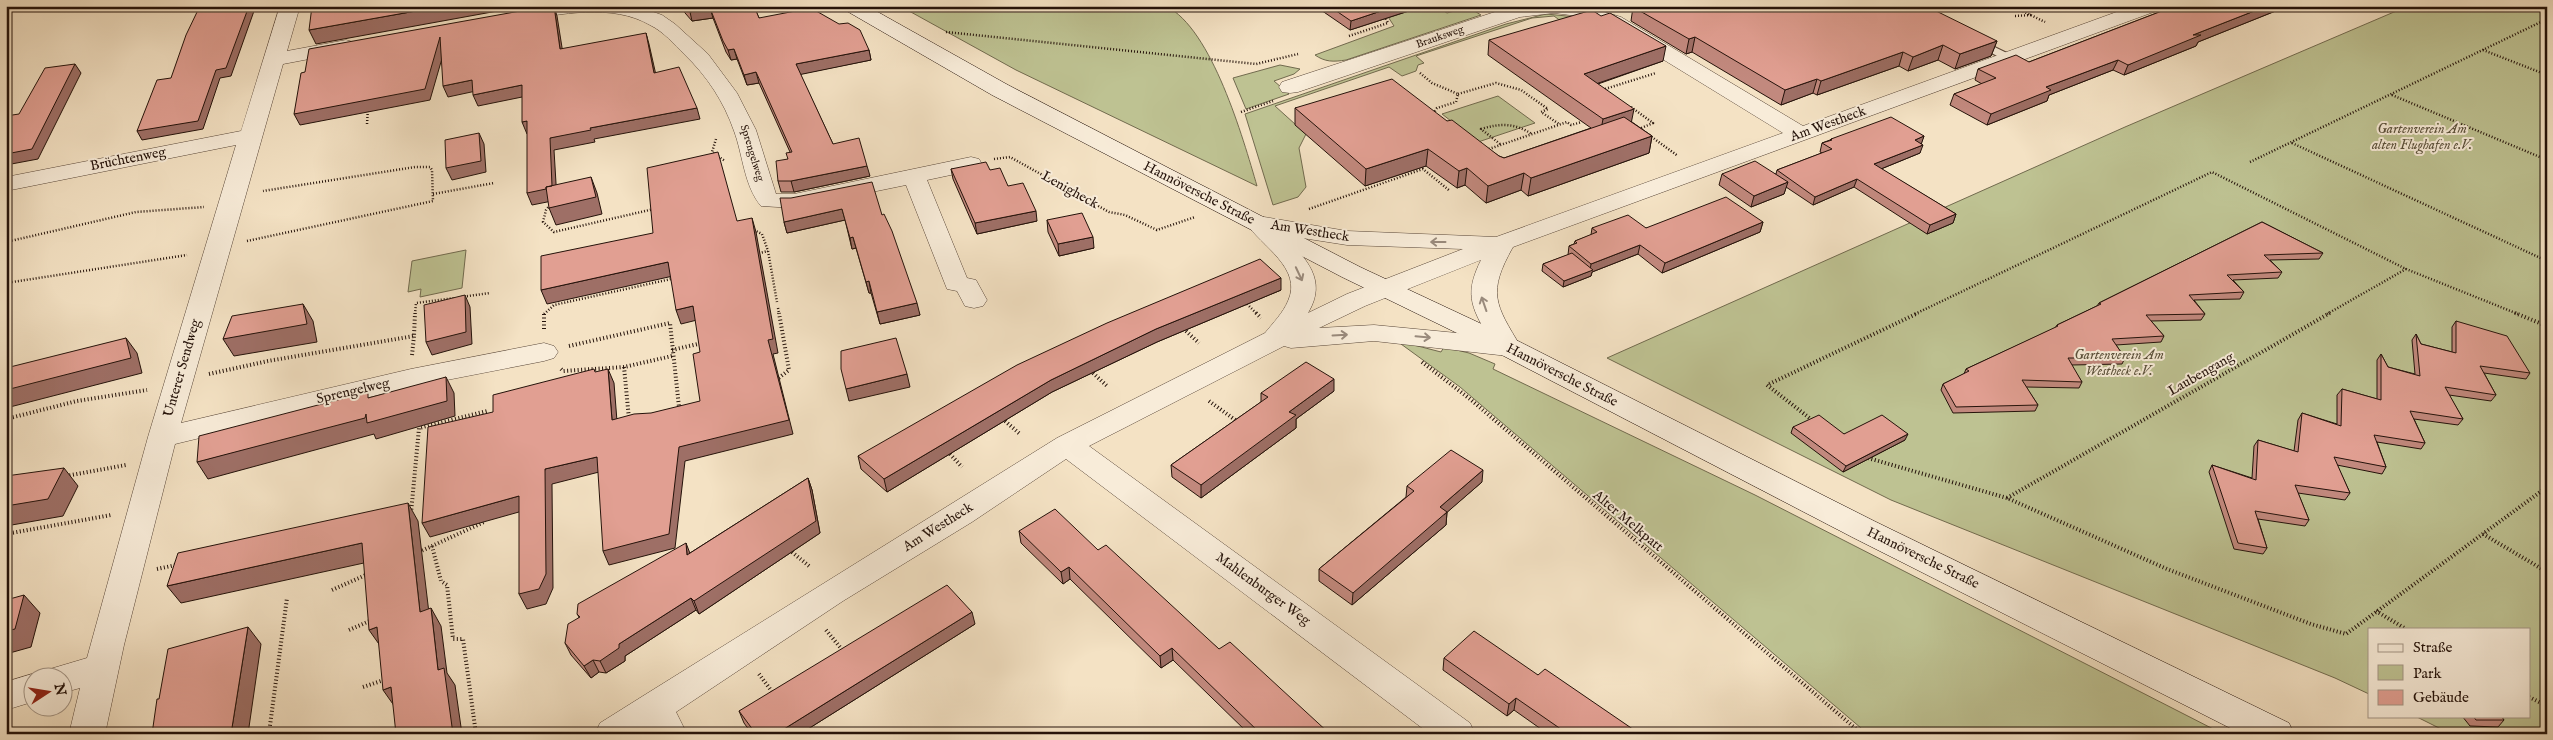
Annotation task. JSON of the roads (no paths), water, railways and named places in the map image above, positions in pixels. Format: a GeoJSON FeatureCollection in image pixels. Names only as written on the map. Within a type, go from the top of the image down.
{"type":"FeatureCollection","features":[{"type":"Feature","properties":{"kind":"street","name":"Unterer Sendweg"},"geometry":{"type":"LineString","coordinates":[[87,734],[100,668],[178,381],[216,248],[290,6]]}},
{"type":"Feature","properties":{"kind":"street","name":"Sprengelweg"},"geometry":{"type":"LineString","coordinates":[[496,19],[564,8],[596,6],[636,12],[652,17],[665,25],[702,58],[729,94],[748,133],[763,194],[769,201],[782,203],[794,201],[914,176]]}},
{"type":"Feature","properties":{"kind":"street","name":"Hannöversche Straße"},"geometry":{"type":"LineString","coordinates":[[852,6],[1000,90],[1223,206],[1508,347],[1863,529],[2276,734]]}},
{"type":"Feature","properties":{"kind":"street","name":"Am Westheck"},"geometry":{"type":"LineString","coordinates":[[1268,329],[1356,300],[1504,242],[2152,6]]}},
{"type":"Feature","properties":{"kind":"street","name":"Brauksweg"},"geometry":{"type":"LineString","coordinates":[[1290,87],[1517,11],[1535,8],[1572,9],[1614,21],[1801,134]]}},
{"type":"Feature","properties":{"kind":"street"},"geometry":{"type":"LineString","coordinates":[[274,59],[360,44]]}},
{"type":"Feature","properties":{"kind":"street","name":"Brüchtenweg"},"geometry":{"type":"LineString","coordinates":[[6,184],[250,136]]}},
{"type":"Feature","properties":{"kind":"street"},"geometry":{"type":"LineString","coordinates":[[971,164],[914,176],[956,283],[967,286],[974,300]]}},
{"type":"Feature","properties":{"kind":"street","name":"Am Westheck"},"geometry":{"type":"LineString","coordinates":[[1258,223],[1376,240],[1504,242]]}},
{"type":"Feature","properties":{"kind":"street","name":"Am Westheck"},"geometry":{"type":"LineString","coordinates":[[613,734],[662,720],[1067,445],[1137,408],[1268,329],[1303,296],[1304,284],[1291,259],[1258,223]]}},
{"type":"Feature","properties":{"kind":"street"},"geometry":{"type":"LineString","coordinates":[[1504,242],[1486,273],[1481,294],[1486,310],[1508,347]]}},
{"type":"Feature","properties":{"kind":"street","name":"Am Westheck"},"geometry":{"type":"LineString","coordinates":[[1268,329],[1425,336],[1508,347]]}},
{"type":"Feature","properties":{"kind":"street","name":"Sprengelweg"},"geometry":{"type":"LineString","coordinates":[[160,448],[411,378],[544,352]]}},
{"type":"Feature","properties":{"kind":"street","name":"Mahlenburger Weg"},"geometry":{"type":"LineString","coordinates":[[1067,445],[1457,734]]}},
{"type":"Feature","properties":{"kind":"street"},"geometry":{"type":"LineString","coordinates":[[72,676],[100,668]]}},
{"type":"Feature","properties":{"kind":"street"},"geometry":{"type":"LineString","coordinates":[[6,696],[22,691]]}},
{"type":"Feature","properties":{"kind":"lane"},"geometry":{"type":"LineString","coordinates":[[1963,35],[2010,58]]}},
{"type":"Feature","properties":{"kind":"park label","name":"Gartenverein Am alten Flughafen e.V."},"geometry":{"type":"Point","coordinates":[2422,138]}},
{"type":"Feature","properties":{"kind":"park label","name":"Gartenverein Am Westheck e.V."},"geometry":{"type":"Point","coordinates":[2119,364]}}]}
